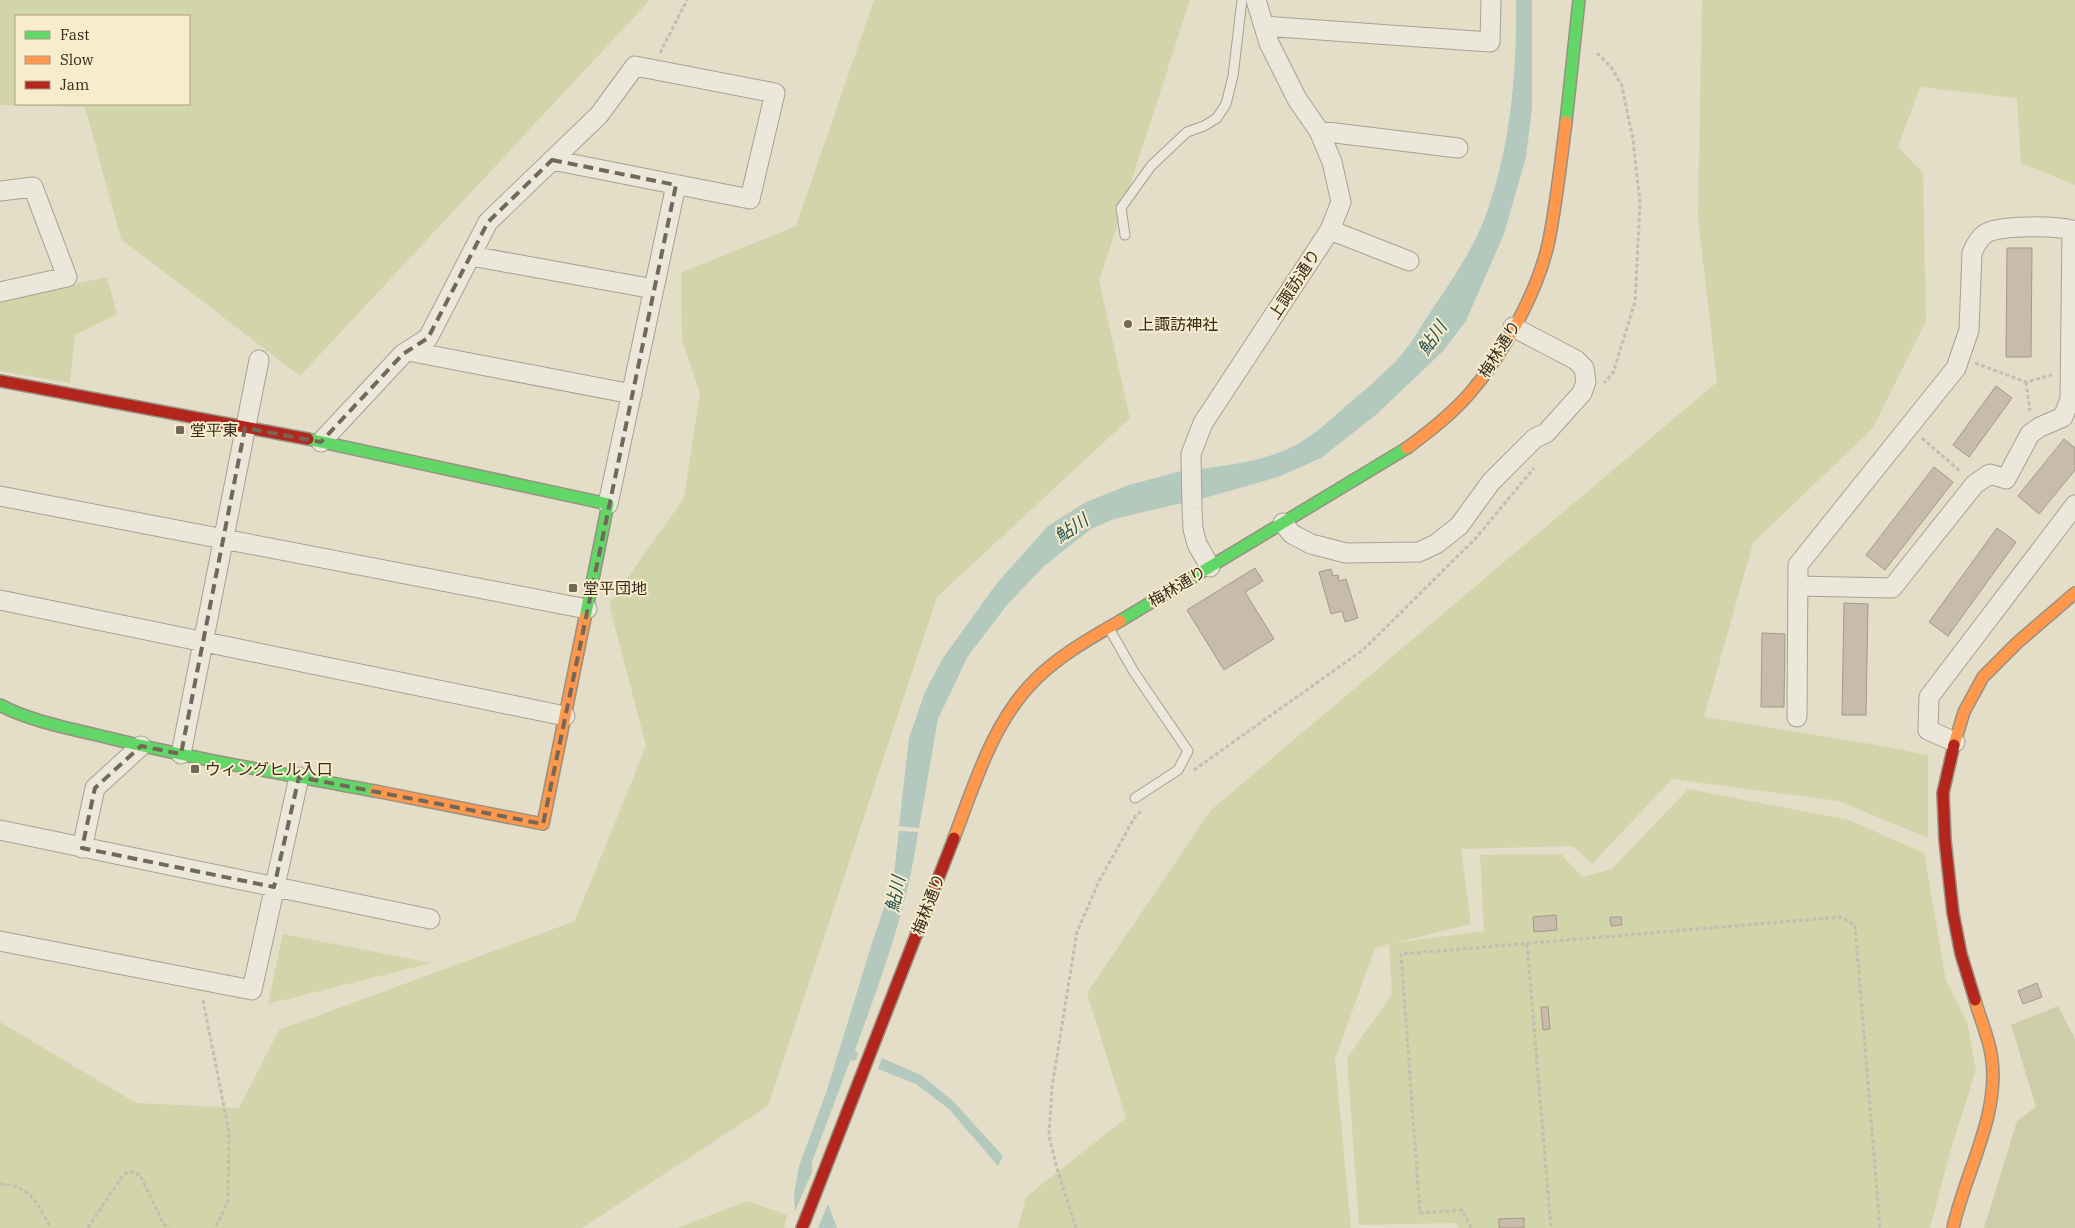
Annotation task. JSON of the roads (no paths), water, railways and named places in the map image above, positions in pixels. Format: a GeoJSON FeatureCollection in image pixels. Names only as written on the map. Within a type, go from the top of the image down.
{"type":"FeatureCollection","features":[{"type":"Feature","properties":{"kind":"street","name":"上諏訪通り"},"geometry":{"type":"LineString","coordinates":[[1210,566],[1198,544],[1193,529],[1190,464],[1194,443],[1203,423],[1330,230],[1341,202],[1332,162],[1319,131],[1297,99],[1269,43],[1256,0]]}},
{"type":"Feature","properties":{"kind":"street"},"geometry":{"type":"LineString","coordinates":[[1264,26],[1490,42],[1491,0]]}},
{"type":"Feature","properties":{"kind":"street","name":"梅林通り"},"geometry":{"type":"LineString","coordinates":[[802,1228],[993,740],[1014,705],[1035,681],[1073,649],[1368,473],[1439,424],[1470,393],[1495,360],[1532,293],[1550,237],[1570,98],[1579,0]]}},
{"type":"Feature","properties":{"kind":"street"},"geometry":{"type":"LineString","coordinates":[[321,442],[408,351],[428,338],[488,222],[552,160],[599,115],[635,66],[775,92],[750,199],[552,160]]}},
{"type":"Feature","properties":{"kind":"street"},"geometry":{"type":"LineString","coordinates":[[1319,131],[1458,148]]}},
{"type":"Feature","properties":{"kind":"street"},"geometry":{"type":"LineString","coordinates":[[0,705],[9,710],[67,728],[141,746],[543,824],[608,504],[676,185]]}},
{"type":"Feature","properties":{"kind":"street"},"geometry":{"type":"LineString","coordinates":[[0,191],[33,186],[67,277],[0,292]]}},
{"type":"Feature","properties":{"kind":"street"},"geometry":{"type":"LineString","coordinates":[[1797,717],[1798,566],[1956,368],[1969,330],[1972,253],[1977,242],[1985,234],[1996,228],[2074,230],[2069,422],[2040,427],[2030,434],[2006,479],[1990,474],[1975,484],[1892,588],[1798,586]]}},
{"type":"Feature","properties":{"kind":"street"},"geometry":{"type":"LineString","coordinates":[[1330,230],[1409,261]]}},
{"type":"Feature","properties":{"kind":"street"},"geometry":{"type":"LineString","coordinates":[[471,256],[654,290]]}},
{"type":"Feature","properties":{"kind":"street"},"geometry":{"type":"LineString","coordinates":[[1283,524],[1292,534],[1311,544],[1346,553],[1419,552],[1436,544],[1459,526],[1491,482],[1535,438],[1546,433],[1582,393],[1586,382],[1584,368],[1576,360],[1513,327]]}},
{"type":"Feature","properties":{"kind":"street"},"geometry":{"type":"LineString","coordinates":[[408,351],[632,394]]}},
{"type":"Feature","properties":{"kind":"street"},"geometry":{"type":"LineString","coordinates":[[181,754],[259,360]]}},
{"type":"Feature","properties":{"kind":"street"},"geometry":{"type":"LineString","coordinates":[[0,381],[321,442],[608,504]]}},
{"type":"Feature","properties":{"kind":"street"},"geometry":{"type":"LineString","coordinates":[[0,496],[587,609]]}},
{"type":"Feature","properties":{"kind":"street"},"geometry":{"type":"LineString","coordinates":[[1955,742],[1928,730],[1929,697],[2075,505]]}},
{"type":"Feature","properties":{"kind":"street"},"geometry":{"type":"LineString","coordinates":[[1953,1228],[1957,1209],[1987,1118],[1992,1086],[1992,1059],[1958,938],[1945,840],[1943,793],[1964,712],[1984,677],[2018,642],[2075,593]]}},
{"type":"Feature","properties":{"kind":"street"},"geometry":{"type":"LineString","coordinates":[[0,600],[565,716]]}},
{"type":"Feature","properties":{"kind":"street"},"geometry":{"type":"LineString","coordinates":[[82,848],[95,788],[141,746]]}},
{"type":"Feature","properties":{"kind":"street"},"geometry":{"type":"LineString","coordinates":[[0,941],[252,990],[299,777]]}},
{"type":"Feature","properties":{"kind":"street"},"geometry":{"type":"LineString","coordinates":[[0,830],[430,919]]}},
{"type":"Feature","properties":{"kind":"lane"},"geometry":{"type":"LineString","coordinates":[[1125,235],[1122,208],[1151,166],[1187,132],[1204,126],[1217,118],[1226,104],[1233,76],[1242,0]]}},
{"type":"Feature","properties":{"kind":"lane"},"geometry":{"type":"LineString","coordinates":[[1109,627],[1134,672],[1188,750],[1178,770],[1136,798]]}},
{"type":"Feature","properties":{"kind":"water","name":"鮎川"},"geometry":{"type":"Polygon","coordinates":[[[1516,0],[1532,0],[1532,108],[1526,157],[1504,234],[1466,321],[1443,351],[1377,414],[1321,458],[1278,477],[1201,499],[1200,469],[1258,459],[1292,447],[1320,428],[1370,385],[1403,353],[1453,278],[1483,223],[1496,184],[1502,158],[1514,79],[1516,0]]]}},
{"type":"Feature","properties":{"kind":"water","name":"鮎川"},"geometry":{"type":"Polygon","coordinates":[[[1181,471],[1182,503],[1114,519],[1091,529],[1044,566],[1007,605],[968,656],[938,719],[919,828],[899,826],[909,738],[925,692],[943,658],[997,583],[1048,526],[1086,502],[1129,485],[1181,471]]]}},
{"type":"Feature","properties":{"kind":"water","name":"鮎川"},"geometry":{"type":"Polygon","coordinates":[[[899,831],[918,832],[901,915],[884,970],[855,1050],[858,1054],[856,1060],[850,1061],[812,1162],[812,1172],[795,1211],[794,1194],[799,1166],[826,1093],[893,881],[899,831]]]}},
{"type":"Feature","properties":{"kind":"water"},"geometry":{"type":"Polygon","coordinates":[[[882,1058],[921,1075],[952,1100],[1003,1156],[998,1166],[949,1109],[916,1084],[878,1069],[882,1058]]]}},
{"type":"Feature","properties":{"kind":"water"},"geometry":{"type":"Polygon","coordinates":[[[828,1204],[837,1228],[818,1228],[828,1204]]]}},
{"type":"Feature","properties":{"kind":"place","name":"上諏訪神社"},"geometry":{"type":"Point","coordinates":[1128,324]}},
{"type":"Feature","properties":{"kind":"place","name":"堂平東"},"geometry":{"type":"Point","coordinates":[180,430]}},
{"type":"Feature","properties":{"kind":"place","name":"堂平団地"},"geometry":{"type":"Point","coordinates":[573,588]}},
{"type":"Feature","properties":{"kind":"place","name":"ウィングヒル入口"},"geometry":{"type":"Point","coordinates":[195,769]}}]}
